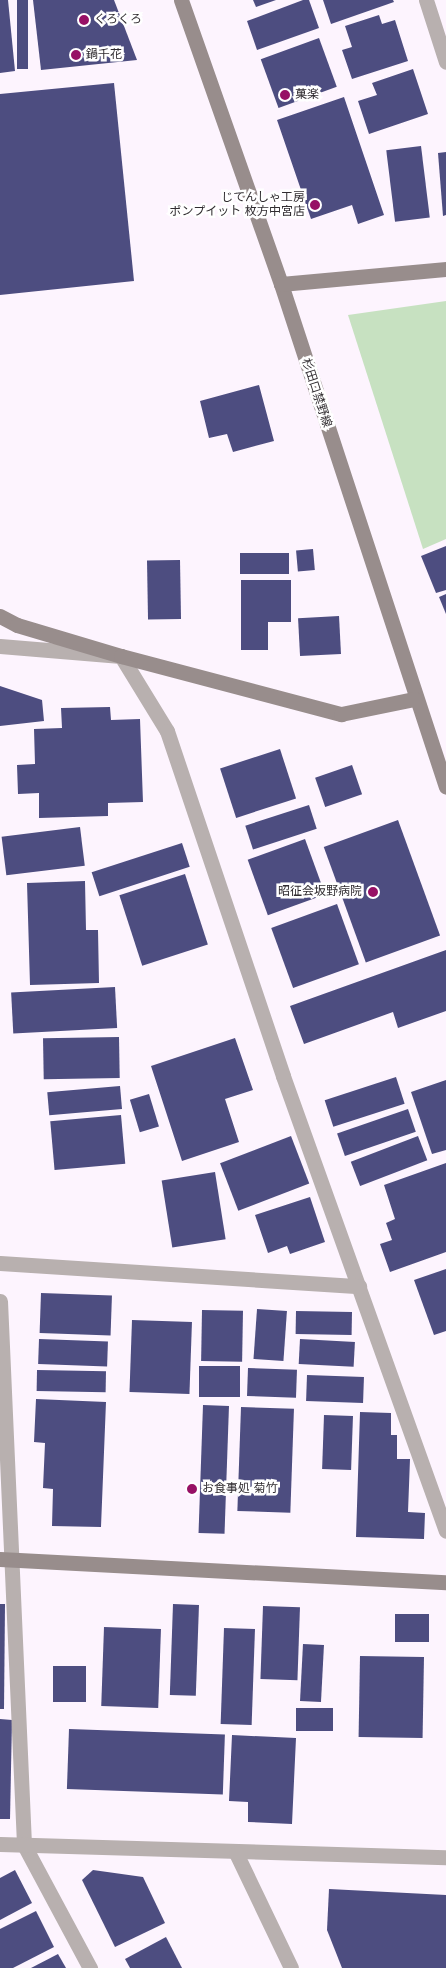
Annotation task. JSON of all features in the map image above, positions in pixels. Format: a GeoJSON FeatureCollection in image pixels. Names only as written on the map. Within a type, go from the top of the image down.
{"type":"FeatureCollection","features":[{"type":"Feature","properties":{"kind":"street","name":"杉田口禁野線"},"geometry":{"type":"LineString","coordinates":[[181,0],[281,284],[414,699],[446,788]]}},
{"type":"Feature","properties":{"kind":"street"},"geometry":{"type":"LineString","coordinates":[[426,0],[446,62]]}},
{"type":"Feature","properties":{"kind":"street"},"geometry":{"type":"LineString","coordinates":[[281,284],[446,269]]}},
{"type":"Feature","properties":{"kind":"street"},"geometry":{"type":"LineString","coordinates":[[0,616],[121,656],[341,714],[414,699]]}},
{"type":"Feature","properties":{"kind":"street"},"geometry":{"type":"LineString","coordinates":[[0,646],[121,656]]}},
{"type":"Feature","properties":{"kind":"street"},"geometry":{"type":"LineString","coordinates":[[121,656],[167,731],[283,1076],[446,1531]]}},
{"type":"Feature","properties":{"kind":"street"},"geometry":{"type":"LineString","coordinates":[[0,1263],[359,1286]]}},
{"type":"Feature","properties":{"kind":"street"},"geometry":{"type":"LineString","coordinates":[[0,1301],[6,1559],[24,1845],[90,1968]]}},
{"type":"Feature","properties":{"kind":"street"},"geometry":{"type":"LineString","coordinates":[[6,1559],[446,1582]]}},
{"type":"Feature","properties":{"kind":"street"},"geometry":{"type":"LineString","coordinates":[[0,1844],[236,1853],[446,1857]]}},
{"type":"Feature","properties":{"kind":"street"},"geometry":{"type":"LineString","coordinates":[[236,1853],[291,1968]]}},
{"type":"Feature","properties":{"kind":"green space"},"geometry":{"type":"Polygon","coordinates":[[[446,301],[446,539],[423,549],[348,315],[446,301]]]}},
{"type":"Feature","properties":{"kind":"building"},"geometry":{"type":"Polygon","coordinates":[[[0,0],[8,0],[15,71],[0,73],[0,0]]]}},
{"type":"Feature","properties":{"kind":"building"},"geometry":{"type":"Polygon","coordinates":[[[17,0],[28,0],[28,69],[17,69],[17,0]]]}},
{"type":"Feature","properties":{"kind":"building"},"geometry":{"type":"Polygon","coordinates":[[[33,0],[114,0],[137,60],[41,70],[33,0]]]}},
{"type":"Feature","properties":{"kind":"building"},"geometry":{"type":"Polygon","coordinates":[[[253,0],[276,0],[256,7],[253,0]]]}},
{"type":"Feature","properties":{"kind":"building"},"geometry":{"type":"Polygon","coordinates":[[[303,0],[309,0],[319,28],[257,50],[247,21],[303,0]]]}},
{"type":"Feature","properties":{"kind":"building"},"geometry":{"type":"Polygon","coordinates":[[[323,0],[393,0],[394,2],[331,24],[323,0]]]}},
{"type":"Feature","properties":{"kind":"building"},"geometry":{"type":"Polygon","coordinates":[[[379,15],[382,24],[395,20],[408,61],[352,79],[342,50],[352,47],[345,26],[379,15]]]}},
{"type":"Feature","properties":{"kind":"building"},"geometry":{"type":"Polygon","coordinates":[[[319,38],[337,87],[279,108],[261,59],[319,38]]]}},
{"type":"Feature","properties":{"kind":"building"},"geometry":{"type":"Polygon","coordinates":[[[413,69],[428,114],[369,134],[358,101],[377,95],[372,83],[413,69]]]}},
{"type":"Feature","properties":{"kind":"building"},"geometry":{"type":"Polygon","coordinates":[[[114,83],[134,281],[0,295],[0,94],[114,83]]]}},
{"type":"Feature","properties":{"kind":"building"},"geometry":{"type":"Polygon","coordinates":[[[344,97],[384,215],[358,224],[352,205],[311,219],[277,120],[344,97]]]}},
{"type":"Feature","properties":{"kind":"building"},"geometry":{"type":"Polygon","coordinates":[[[421,146],[430,217],[395,222],[386,150],[421,146]]]}},
{"type":"Feature","properties":{"kind":"building"},"geometry":{"type":"Polygon","coordinates":[[[446,152],[446,215],[443,216],[438,153],[446,152]]]}},
{"type":"Feature","properties":{"kind":"building"},"geometry":{"type":"Polygon","coordinates":[[[259,385],[274,441],[233,452],[227,434],[209,438],[200,401],[259,385]]]}},
{"type":"Feature","properties":{"kind":"building"},"geometry":{"type":"Polygon","coordinates":[[[446,546],[446,590],[436,593],[421,556],[446,546]]]}},
{"type":"Feature","properties":{"kind":"building"},"geometry":{"type":"Polygon","coordinates":[[[313,549],[315,570],[298,571],[296,550],[313,549]]]}},
{"type":"Feature","properties":{"kind":"building"},"geometry":{"type":"Polygon","coordinates":[[[240,553],[289,553],[289,574],[240,574],[240,553]]]}},
{"type":"Feature","properties":{"kind":"building"},"geometry":{"type":"Polygon","coordinates":[[[180,560],[181,619],[148,620],[147,561],[180,560]]]}},
{"type":"Feature","properties":{"kind":"building"},"geometry":{"type":"Polygon","coordinates":[[[241,580],[291,580],[291,622],[268,622],[268,650],[241,650],[241,580]]]}},
{"type":"Feature","properties":{"kind":"building"},"geometry":{"type":"Polygon","coordinates":[[[446,594],[446,614],[439,597],[446,594]]]}},
{"type":"Feature","properties":{"kind":"building"},"geometry":{"type":"Polygon","coordinates":[[[339,616],[341,654],[300,656],[298,618],[339,616]]]}},
{"type":"Feature","properties":{"kind":"building"},"geometry":{"type":"Polygon","coordinates":[[[0,686],[42,700],[44,721],[0,726],[0,686]]]}},
{"type":"Feature","properties":{"kind":"building"},"geometry":{"type":"Polygon","coordinates":[[[110,707],[111,720],[140,719],[143,802],[108,803],[108,816],[39,818],[39,793],[18,794],[17,765],[35,764],[34,729],[62,728],[61,708],[110,707]]]}},
{"type":"Feature","properties":{"kind":"building"},"geometry":{"type":"Polygon","coordinates":[[[280,749],[296,798],[236,818],[220,768],[280,749]]]}},
{"type":"Feature","properties":{"kind":"building"},"geometry":{"type":"Polygon","coordinates":[[[352,765],[362,794],[325,807],[315,778],[352,765]]]}},
{"type":"Feature","properties":{"kind":"building"},"geometry":{"type":"Polygon","coordinates":[[[309,805],[317,829],[253,849],[245,826],[309,805]]]}},
{"type":"Feature","properties":{"kind":"building"},"geometry":{"type":"Polygon","coordinates":[[[398,820],[440,936],[366,963],[324,847],[398,820]]]}},
{"type":"Feature","properties":{"kind":"building"},"geometry":{"type":"Polygon","coordinates":[[[80,827],[85,866],[6,875],[2,837],[80,827]]]}},
{"type":"Feature","properties":{"kind":"building"},"geometry":{"type":"Polygon","coordinates":[[[305,839],[325,894],[268,915],[248,860],[305,839]]]}},
{"type":"Feature","properties":{"kind":"building"},"geometry":{"type":"Polygon","coordinates":[[[182,843],[190,867],[99,896],[92,872],[182,843]]]}},
{"type":"Feature","properties":{"kind":"building"},"geometry":{"type":"Polygon","coordinates":[[[185,874],[208,944],[142,966],[119,895],[185,874]]]}},
{"type":"Feature","properties":{"kind":"building"},"geometry":{"type":"Polygon","coordinates":[[[85,881],[86,930],[98,930],[99,983],[30,985],[27,883],[85,881]]]}},
{"type":"Feature","properties":{"kind":"building"},"geometry":{"type":"Polygon","coordinates":[[[337,904],[359,964],[293,988],[271,928],[337,904]]]}},
{"type":"Feature","properties":{"kind":"building"},"geometry":{"type":"Polygon","coordinates":[[[446,950],[446,1011],[398,1028],[393,1012],[304,1044],[290,1006],[446,950]]]}},
{"type":"Feature","properties":{"kind":"building"},"geometry":{"type":"Polygon","coordinates":[[[115,987],[117,1028],[13,1033],[11,992],[115,987]]]}},
{"type":"Feature","properties":{"kind":"building"},"geometry":{"type":"Polygon","coordinates":[[[119,1037],[120,1078],[44,1079],[43,1038],[119,1037]]]}},
{"type":"Feature","properties":{"kind":"building"},"geometry":{"type":"Polygon","coordinates":[[[235,1038],[253,1090],[225,1099],[239,1142],[182,1161],[151,1066],[235,1038]]]}},
{"type":"Feature","properties":{"kind":"building"},"geometry":{"type":"Polygon","coordinates":[[[396,1077],[405,1104],[333,1127],[325,1100],[396,1077]]]}},
{"type":"Feature","properties":{"kind":"building"},"geometry":{"type":"Polygon","coordinates":[[[446,1080],[446,1150],[432,1154],[411,1092],[446,1080]]]}},
{"type":"Feature","properties":{"kind":"building"},"geometry":{"type":"Polygon","coordinates":[[[120,1086],[122,1109],[49,1115],[47,1092],[120,1086]]]}},
{"type":"Feature","properties":{"kind":"building"},"geometry":{"type":"Polygon","coordinates":[[[149,1094],[159,1127],[140,1132],[130,1100],[149,1094]]]}},
{"type":"Feature","properties":{"kind":"building"},"geometry":{"type":"Polygon","coordinates":[[[408,1109],[416,1132],[345,1156],[337,1133],[408,1109]]]}},
{"type":"Feature","properties":{"kind":"building"},"geometry":{"type":"Polygon","coordinates":[[[121,1115],[125,1164],[55,1170],[50,1121],[121,1115]]]}},
{"type":"Feature","properties":{"kind":"building"},"geometry":{"type":"Polygon","coordinates":[[[291,1136],[309,1184],[238,1211],[220,1163],[291,1136]]]}},
{"type":"Feature","properties":{"kind":"building"},"geometry":{"type":"Polygon","coordinates":[[[418,1136],[427,1160],[360,1186],[351,1162],[418,1136]]]}},
{"type":"Feature","properties":{"kind":"building"},"geometry":{"type":"Polygon","coordinates":[[[446,1163],[446,1252],[390,1272],[380,1244],[392,1240],[386,1223],[395,1219],[384,1185],[446,1163]]]}},
{"type":"Feature","properties":{"kind":"building"},"geometry":{"type":"Polygon","coordinates":[[[215,1172],[226,1239],[172,1248],[162,1180],[215,1172]]]}},
{"type":"Feature","properties":{"kind":"building"},"geometry":{"type":"Polygon","coordinates":[[[310,1197],[325,1242],[290,1254],[287,1246],[268,1253],[255,1215],[310,1197]]]}},
{"type":"Feature","properties":{"kind":"building"},"geometry":{"type":"Polygon","coordinates":[[[446,1269],[446,1331],[434,1335],[414,1280],[446,1269]]]}},
{"type":"Feature","properties":{"kind":"building"},"geometry":{"type":"Polygon","coordinates":[[[41,1293],[112,1295],[111,1335],[40,1333],[41,1293]]]}},
{"type":"Feature","properties":{"kind":"building"},"geometry":{"type":"Polygon","coordinates":[[[257,1309],[287,1311],[283,1361],[254,1359],[257,1309]]]}},
{"type":"Feature","properties":{"kind":"building"},"geometry":{"type":"Polygon","coordinates":[[[202,1310],[243,1311],[242,1362],[201,1361],[202,1310]]]}},
{"type":"Feature","properties":{"kind":"building"},"geometry":{"type":"Polygon","coordinates":[[[296,1311],[352,1312],[352,1335],[296,1334],[296,1311]]]}},
{"type":"Feature","properties":{"kind":"building"},"geometry":{"type":"Polygon","coordinates":[[[132,1320],[192,1322],[189,1394],[129,1392],[132,1320]]]}},
{"type":"Feature","properties":{"kind":"building"},"geometry":{"type":"Polygon","coordinates":[[[39,1339],[108,1341],[107,1366],[38,1364],[39,1339]]]}},
{"type":"Feature","properties":{"kind":"building"},"geometry":{"type":"Polygon","coordinates":[[[300,1339],[355,1342],[354,1367],[299,1364],[300,1339]]]}},
{"type":"Feature","properties":{"kind":"building"},"geometry":{"type":"Polygon","coordinates":[[[199,1366],[240,1366],[240,1397],[199,1397],[199,1366]]]}},
{"type":"Feature","properties":{"kind":"building"},"geometry":{"type":"Polygon","coordinates":[[[248,1368],[297,1370],[296,1398],[247,1396],[248,1368]]]}},
{"type":"Feature","properties":{"kind":"building"},"geometry":{"type":"Polygon","coordinates":[[[37,1370],[106,1371],[106,1392],[37,1391],[37,1370]]]}},
{"type":"Feature","properties":{"kind":"building"},"geometry":{"type":"Polygon","coordinates":[[[307,1375],[364,1377],[363,1403],[306,1401],[307,1375]]]}},
{"type":"Feature","properties":{"kind":"building"},"geometry":{"type":"Polygon","coordinates":[[[36,1399],[106,1402],[101,1527],[52,1526],[53,1489],[43,1488],[45,1443],[34,1442],[36,1399]]]}},
{"type":"Feature","properties":{"kind":"building"},"geometry":{"type":"Polygon","coordinates":[[[203,1405],[229,1406],[225,1534],[199,1533],[203,1405]]]}},
{"type":"Feature","properties":{"kind":"building"},"geometry":{"type":"Polygon","coordinates":[[[241,1407],[294,1409],[290,1513],[237,1511],[241,1407]]]}},
{"type":"Feature","properties":{"kind":"building"},"geometry":{"type":"Polygon","coordinates":[[[360,1412],[391,1413],[391,1435],[397,1435],[397,1459],[410,1459],[408,1512],[425,1513],[424,1539],[356,1537],[360,1412]]]}},
{"type":"Feature","properties":{"kind":"building"},"geometry":{"type":"Polygon","coordinates":[[[324,1415],[353,1416],[351,1470],[322,1469],[324,1415]]]}},
{"type":"Feature","properties":{"kind":"building"},"geometry":{"type":"Polygon","coordinates":[[[0,1604],[5,1604],[4,1709],[0,1709],[0,1604]]]}},
{"type":"Feature","properties":{"kind":"building"},"geometry":{"type":"Polygon","coordinates":[[[173,1604],[199,1605],[196,1696],[170,1695],[173,1604]]]}},
{"type":"Feature","properties":{"kind":"building"},"geometry":{"type":"Polygon","coordinates":[[[263,1606],[300,1607],[297,1680],[260,1679],[263,1606]]]}},
{"type":"Feature","properties":{"kind":"building"},"geometry":{"type":"Polygon","coordinates":[[[395,1614],[429,1614],[429,1642],[395,1642],[395,1614]]]}},
{"type":"Feature","properties":{"kind":"building"},"geometry":{"type":"Polygon","coordinates":[[[104,1627],[161,1629],[158,1708],[101,1706],[104,1627]]]}},
{"type":"Feature","properties":{"kind":"building"},"geometry":{"type":"Polygon","coordinates":[[[224,1628],[255,1629],[252,1725],[221,1724],[224,1628]]]}},
{"type":"Feature","properties":{"kind":"building"},"geometry":{"type":"Polygon","coordinates":[[[303,1644],[324,1645],[321,1702],[300,1701],[303,1644]]]}},
{"type":"Feature","properties":{"kind":"building"},"geometry":{"type":"Polygon","coordinates":[[[360,1656],[424,1657],[423,1738],[359,1737],[360,1656]]]}},
{"type":"Feature","properties":{"kind":"building"},"geometry":{"type":"Polygon","coordinates":[[[53,1666],[86,1666],[86,1702],[53,1702],[53,1666]]]}},
{"type":"Feature","properties":{"kind":"building"},"geometry":{"type":"Polygon","coordinates":[[[296,1708],[333,1708],[333,1731],[296,1731],[296,1708]]]}},
{"type":"Feature","properties":{"kind":"building"},"geometry":{"type":"Polygon","coordinates":[[[0,1719],[12,1720],[10,1819],[0,1819],[0,1719]]]}},
{"type":"Feature","properties":{"kind":"building"},"geometry":{"type":"Polygon","coordinates":[[[69,1729],[225,1734],[223,1794],[67,1789],[69,1729]]]}},
{"type":"Feature","properties":{"kind":"building"},"geometry":{"type":"Polygon","coordinates":[[[232,1735],[296,1738],[292,1824],[248,1822],[248,1802],[229,1801],[232,1735]]]}},
{"type":"Feature","properties":{"kind":"building"},"geometry":{"type":"Polygon","coordinates":[[[15,1870],[32,1903],[0,1920],[0,1878],[15,1870]]]}},
{"type":"Feature","properties":{"kind":"building"},"geometry":{"type":"Polygon","coordinates":[[[93,1870],[143,1877],[165,1923],[115,1947],[82,1880],[93,1870]]]}},
{"type":"Feature","properties":{"kind":"building"},"geometry":{"type":"Polygon","coordinates":[[[329,1889],[446,1895],[446,1968],[342,1968],[327,1930],[329,1889]]]}},
{"type":"Feature","properties":{"kind":"building"},"geometry":{"type":"Polygon","coordinates":[[[36,1911],[54,1947],[13,1968],[0,1968],[0,1929],[36,1911]]]}},
{"type":"Feature","properties":{"kind":"building"},"geometry":{"type":"Polygon","coordinates":[[[166,1937],[182,1968],[130,1968],[125,1959],[166,1937]]]}},
{"type":"Feature","properties":{"kind":"building"},"geometry":{"type":"Polygon","coordinates":[[[58,1954],[66,1968],[31,1968],[58,1954]]]}},
{"type":"Feature","properties":{"kind":"place","name":"くろくろ"},"geometry":{"type":"Point","coordinates":[84,20]}},
{"type":"Feature","properties":{"kind":"place","name":"鍋千花"},"geometry":{"type":"Point","coordinates":[76,55]}},
{"type":"Feature","properties":{"kind":"place","name":"菓楽"},"geometry":{"type":"Point","coordinates":[285,95]}},
{"type":"Feature","properties":{"kind":"place","name":"じてんしゃ工房 ポンプイット 枚方中宮店"},"geometry":{"type":"Point","coordinates":[315,205]}},
{"type":"Feature","properties":{"kind":"place","name":"昭征会坂野病院"},"geometry":{"type":"Point","coordinates":[373,892]}},
{"type":"Feature","properties":{"kind":"place","name":"お食事処 菊竹"},"geometry":{"type":"Point","coordinates":[192,1489]}}]}
